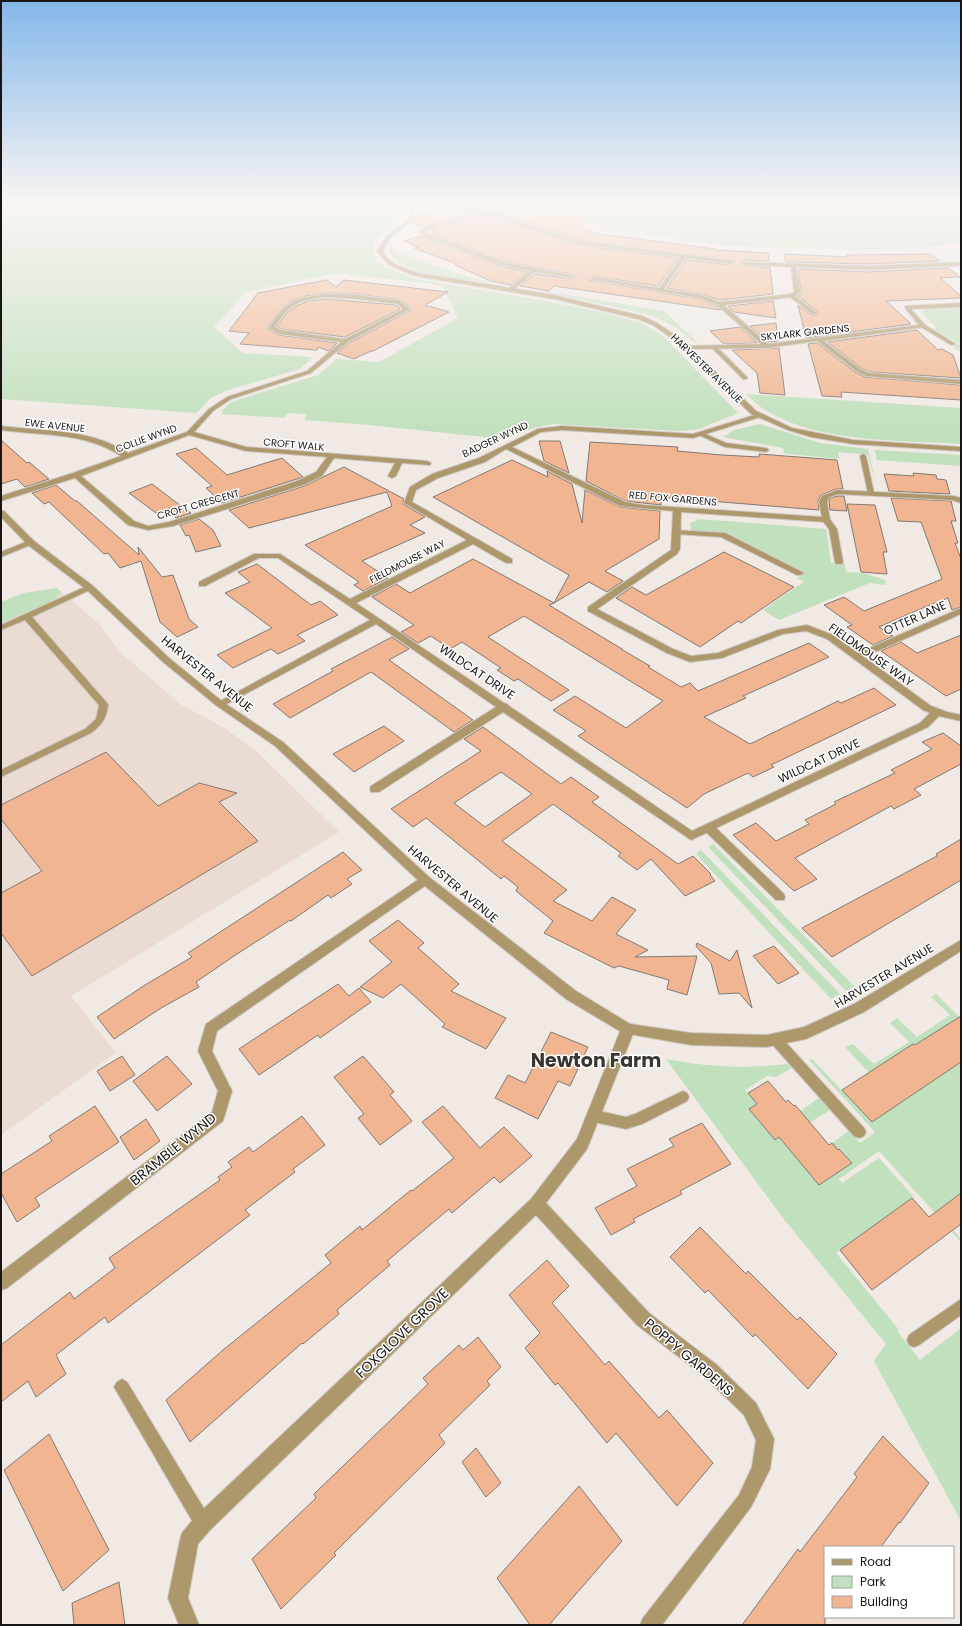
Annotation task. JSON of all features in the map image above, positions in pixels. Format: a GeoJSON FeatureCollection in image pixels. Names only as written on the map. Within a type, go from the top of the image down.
{"type":"FeatureCollection","features":[{"type":"Feature","properties":{"kind":"street","name":"HARVESTER AVENUE"},"geometry":{"type":"LineString","coordinates":[[451,281],[510,290],[636,315],[665,328],[688,348],[741,402],[758,416],[811,435],[848,442],[961,450]]}},
{"type":"Feature","properties":{"kind":"street"},"geometry":{"type":"LineString","coordinates":[[510,290],[521,281]]}},
{"type":"Feature","properties":{"kind":"street"},"geometry":{"type":"LineString","coordinates":[[604,281],[701,297],[719,304],[767,346]]}},
{"type":"Feature","properties":{"kind":"street"},"geometry":{"type":"LineString","coordinates":[[660,290],[666,281]]}},
{"type":"Feature","properties":{"kind":"street"},"geometry":{"type":"LineString","coordinates":[[719,304],[792,296],[797,292],[795,281]]}},
{"type":"Feature","properties":{"kind":"street","name":"COLLIE WYND"},"geometry":{"type":"LineString","coordinates":[[1,498],[76,475],[189,433],[211,410],[228,398],[309,372],[346,341],[407,309],[400,303],[336,295],[316,296],[299,300],[285,308],[272,328],[279,332],[346,341]]}},
{"type":"Feature","properties":{"kind":"street"},"geometry":{"type":"LineString","coordinates":[[923,326],[906,307],[961,305]]}},
{"type":"Feature","properties":{"kind":"street","name":"SKYLARK GARDENS"},"geometry":{"type":"LineString","coordinates":[[688,348],[767,346],[923,326]]}},
{"type":"Feature","properties":{"kind":"street"},"geometry":{"type":"LineString","coordinates":[[819,340],[858,370],[868,375],[961,382]]}},
{"type":"Feature","properties":{"kind":"street","name":"BADGER WYND"},"geometry":{"type":"LineString","coordinates":[[408,503],[413,489],[434,476],[482,460],[540,430],[562,428],[693,436],[758,416]]}},
{"type":"Feature","properties":{"kind":"street","name":"EWE AVENUE"},"geometry":{"type":"LineString","coordinates":[[1,428],[23,432],[81,436],[103,442],[127,456]]}},
{"type":"Feature","properties":{"kind":"street","name":"CROFT WALK"},"geometry":{"type":"LineString","coordinates":[[189,433],[246,449],[331,457],[427,463]]}},
{"type":"Feature","properties":{"kind":"street","name":"RED FOX GARDENS"},"geometry":{"type":"LineString","coordinates":[[507,447],[623,504],[677,510],[826,520]]}},
{"type":"Feature","properties":{"kind":"street","name":"CROFT CRESCENT"},"geometry":{"type":"LineString","coordinates":[[76,475],[131,523],[148,528],[170,524],[300,483],[318,474],[331,457]]}},
{"type":"Feature","properties":{"kind":"street"},"geometry":{"type":"LineString","coordinates":[[392,476],[399,461]]}},
{"type":"Feature","properties":{"kind":"street"},"geometry":{"type":"LineString","coordinates":[[826,520],[823,502],[826,496],[837,492],[953,498],[961,501]]}},
{"type":"Feature","properties":{"kind":"street","name":"FIELDMOUSE WAY"},"geometry":{"type":"LineString","coordinates":[[408,503],[509,561]]}},
{"type":"Feature","properties":{"kind":"street","name":"FIELDMOUSE WAY"},"geometry":{"type":"LineString","coordinates":[[677,510],[676,549],[674,552],[591,609],[670,651],[690,659],[719,656],[781,632],[807,628],[830,637],[918,702],[937,712],[961,718]]}},
{"type":"Feature","properties":{"kind":"street","name":"HARVESTER AVENUE"},"geometry":{"type":"LineString","coordinates":[[1,513],[30,544],[90,588],[166,660],[220,704],[279,744],[425,880],[571,995],[628,1029],[691,1039],[767,1041],[806,1033],[859,1008],[961,945]]}},
{"type":"Feature","properties":{"kind":"street","name":"FIELDMOUSE WAY"},"geometry":{"type":"LineString","coordinates":[[350,602],[474,540]]}},
{"type":"Feature","properties":{"kind":"street"},"geometry":{"type":"LineString","coordinates":[[1,555],[30,544]]}},
{"type":"Feature","properties":{"kind":"street"},"geometry":{"type":"LineString","coordinates":[[202,584],[257,556],[280,556],[376,620],[220,704]]}},
{"type":"Feature","properties":{"kind":"street","name":"OTTER LANE"},"geometry":{"type":"LineString","coordinates":[[856,657],[961,611]]}},
{"type":"Feature","properties":{"kind":"street","name":"WILDCAT DRIVE"},"geometry":{"type":"LineString","coordinates":[[376,620],[504,706],[691,836],[924,725],[931,720],[937,712]]}},
{"type":"Feature","properties":{"kind":"street"},"geometry":{"type":"LineString","coordinates":[[375,789],[504,706]]}},
{"type":"Feature","properties":{"kind":"street","name":"BRAMBLE WYND"},"geometry":{"type":"LineString","coordinates":[[1,1282],[218,1116],[225,1091],[205,1051],[210,1028],[425,880]]}},
{"type":"Feature","properties":{"kind":"street","name":"FOXGLOVE GROVE"},"geometry":{"type":"LineString","coordinates":[[189,1625],[178,1598],[189,1540],[204,1522],[536,1204],[582,1144],[628,1029]]}},
{"type":"Feature","properties":{"kind":"street","name":"POPPY GARDENS"},"geometry":{"type":"LineString","coordinates":[[536,1204],[643,1319],[711,1371],[750,1409],[765,1439],[761,1469],[745,1501],[650,1625]]}},
{"type":"Feature","properties":{"kind":"lane","name":"SKYLARK GARDENS"},"geometry":{"type":"LineString","coordinates":[[792,296],[814,313]]}},
{"type":"Feature","properties":{"kind":"lane"},"geometry":{"type":"LineString","coordinates":[[923,326],[953,344]]}},
{"type":"Feature","properties":{"kind":"lane"},"geometry":{"type":"LineString","coordinates":[[714,348],[745,378]]}},
{"type":"Feature","properties":{"kind":"lane","name":"BADGER WYND"},"geometry":{"type":"LineString","coordinates":[[701,434],[725,445],[766,450]]}},
{"type":"Feature","properties":{"kind":"lane"},"geometry":{"type":"LineString","coordinates":[[863,456],[871,493]]}},
{"type":"Feature","properties":{"kind":"lane"},"geometry":{"type":"LineString","coordinates":[[826,520],[834,530],[839,562]]}},
{"type":"Feature","properties":{"kind":"lane"},"geometry":{"type":"LineString","coordinates":[[676,532],[722,535],[800,573]]}},
{"type":"Feature","properties":{"kind":"lane"},"geometry":{"type":"LineString","coordinates":[[1,628],[90,588]]}},
{"type":"Feature","properties":{"kind":"lane"},"geometry":{"type":"LineString","coordinates":[[1,774],[88,731],[97,725],[103,715],[104,705],[27,617]]}},
{"type":"Feature","properties":{"kind":"lane"},"geometry":{"type":"LineString","coordinates":[[709,828],[780,897]]}},
{"type":"Feature","properties":{"kind":"lane"},"geometry":{"type":"LineString","coordinates":[[775,1039],[859,1132]]}},
{"type":"Feature","properties":{"kind":"lane"},"geometry":{"type":"LineString","coordinates":[[594,1116],[626,1123],[637,1120],[683,1097]]}},
{"type":"Feature","properties":{"kind":"lane"},"geometry":{"type":"LineString","coordinates":[[914,1340],[961,1306]]}},
{"type":"Feature","properties":{"kind":"lane"},"geometry":{"type":"LineString","coordinates":[[122,1387],[204,1522]]}},
{"type":"Feature","properties":{"kind":"shaded area"},"geometry":{"type":"Polygon","coordinates":[[[57,588],[100,625],[121,653],[180,704],[223,727],[255,750],[339,832],[71,996],[116,1053],[1,1135],[1,602],[24,593],[57,588]]]}},
{"type":"Feature","properties":{"kind":"green space"},"geometry":{"type":"Polygon","coordinates":[[[1,281],[299,281],[246,292],[214,327],[243,353],[313,357],[300,369],[228,390],[211,398],[196,413],[1,399],[1,281]]]}},
{"type":"Feature","properties":{"kind":"green space"},"geometry":{"type":"Polygon","coordinates":[[[406,281],[427,281],[535,299],[602,312],[641,323],[662,335],[738,413],[699,429],[679,431],[553,424],[534,428],[504,439],[304,420],[307,414],[288,413],[284,418],[222,414],[222,411],[230,403],[318,375],[337,359],[379,362],[458,318],[442,285],[406,281]]]}},
{"type":"Feature","properties":{"kind":"green space"},"geometry":{"type":"Polygon","coordinates":[[[534,289],[664,311],[699,344],[694,342],[677,328],[650,315],[534,289]]]}},
{"type":"Feature","properties":{"kind":"green space"},"geometry":{"type":"Polygon","coordinates":[[[961,308],[961,353],[953,346],[960,344],[934,329],[936,328],[921,312],[926,309],[961,308]]]}},
{"type":"Feature","properties":{"kind":"green space"},"geometry":{"type":"Polygon","coordinates":[[[746,394],[961,408],[961,444],[860,438],[809,429],[786,421],[765,410],[746,394]]]}},
{"type":"Feature","properties":{"kind":"green space"},"geometry":{"type":"Polygon","coordinates":[[[760,424],[820,443],[868,449],[877,489],[868,455],[838,452],[839,459],[788,454],[784,453],[783,448],[723,437],[734,430],[760,424]]]}},
{"type":"Feature","properties":{"kind":"green space"},"geometry":{"type":"Polygon","coordinates":[[[875,450],[961,455],[961,466],[877,460],[875,450]]]}},
{"type":"Feature","properties":{"kind":"green space"},"geometry":{"type":"Polygon","coordinates":[[[699,519],[826,529],[831,563],[845,564],[846,572],[863,573],[885,580],[885,585],[870,583],[779,620],[763,610],[804,582],[797,578],[805,572],[724,534],[691,532],[690,523],[699,519]]]}},
{"type":"Feature","properties":{"kind":"green space"},"geometry":{"type":"Polygon","coordinates":[[[57,588],[61,593],[54,600],[1,623],[1,602],[24,593],[57,588]]]}},
{"type":"Feature","properties":{"kind":"green space"},"geometry":{"type":"Polygon","coordinates":[[[713,844],[854,986],[846,991],[708,847],[713,844]]]}},
{"type":"Feature","properties":{"kind":"green space"},"geometry":{"type":"Polygon","coordinates":[[[701,850],[840,994],[831,999],[696,854],[701,850]]]}},
{"type":"Feature","properties":{"kind":"green space"},"geometry":{"type":"Polygon","coordinates":[[[936,994],[961,1019],[961,1025],[955,1020],[921,1041],[949,1069],[961,1061],[961,1193],[936,1211],[961,1239],[961,1242],[879,1151],[839,1179],[842,1183],[879,1158],[914,1197],[836,1253],[899,1330],[897,1331],[920,1360],[961,1328],[961,1521],[874,1361],[886,1344],[783,1218],[666,1059],[696,1064],[742,1067],[788,1064],[792,1068],[776,1077],[767,1076],[745,1090],[757,1104],[749,1109],[775,1140],[807,1119],[800,1111],[819,1098],[830,1110],[790,1135],[792,1152],[819,1185],[852,1163],[840,1149],[838,1150],[829,1145],[849,1131],[860,1143],[875,1132],[809,1060],[812,1059],[872,1122],[898,1104],[845,1047],[853,1044],[874,1064],[909,1042],[890,1023],[897,1018],[917,1037],[950,1015],[931,997],[936,994]],[[913,1044],[904,1050],[943,1074],[913,1044]]]}},
{"type":"Feature","properties":{"kind":"building"},"geometry":{"type":"Polygon","coordinates":[[[322,281],[328,281],[336,287],[343,281],[352,281],[448,292],[425,305],[449,312],[373,351],[354,359],[337,353],[349,343],[411,310],[411,308],[400,300],[357,294],[326,293],[306,296],[291,301],[280,311],[268,329],[279,335],[337,343],[329,351],[318,347],[317,350],[240,344],[249,333],[229,331],[258,293],[322,281]]]}},
{"type":"Feature","properties":{"kind":"building"},"geometry":{"type":"Polygon","coordinates":[[[491,281],[516,281],[511,285],[491,281]]]}},
{"type":"Feature","properties":{"kind":"building"},"geometry":{"type":"Polygon","coordinates":[[[526,281],[594,281],[700,299],[716,306],[721,310],[554,286],[549,291],[520,286],[526,281]]]}},
{"type":"Feature","properties":{"kind":"building"},"geometry":{"type":"Polygon","coordinates":[[[625,281],[662,281],[658,286],[625,281]]]}},
{"type":"Feature","properties":{"kind":"building"},"geometry":{"type":"Polygon","coordinates":[[[672,281],[771,281],[773,294],[720,300],[701,294],[667,288],[672,281]]]}},
{"type":"Feature","properties":{"kind":"building"},"geometry":{"type":"Polygon","coordinates":[[[800,281],[943,281],[961,296],[961,298],[886,301],[911,324],[806,338],[798,305],[811,315],[817,315],[818,312],[798,296],[801,292],[800,281]]]}},
{"type":"Feature","properties":{"kind":"building"},"geometry":{"type":"Polygon","coordinates":[[[326,299],[397,305],[400,309],[345,337],[281,329],[277,326],[286,314],[296,306],[309,301],[326,299]]]}},
{"type":"Feature","properties":{"kind":"building"},"geometry":{"type":"Polygon","coordinates":[[[773,301],[776,318],[734,312],[728,306],[773,301]]]}},
{"type":"Feature","properties":{"kind":"building"},"geometry":{"type":"Polygon","coordinates":[[[776,323],[778,341],[768,342],[750,326],[776,323]]]}},
{"type":"Feature","properties":{"kind":"building"},"geometry":{"type":"Polygon","coordinates":[[[740,327],[757,343],[724,344],[710,331],[740,327]]]}},
{"type":"Feature","properties":{"kind":"building"},"geometry":{"type":"Polygon","coordinates":[[[917,330],[938,350],[942,349],[953,355],[961,378],[869,372],[861,368],[828,342],[917,330]]]}},
{"type":"Feature","properties":{"kind":"building"},"geometry":{"type":"Polygon","coordinates":[[[817,343],[855,372],[865,377],[961,385],[961,400],[841,392],[842,397],[822,396],[808,344],[817,343]]]}},
{"type":"Feature","properties":{"kind":"building"},"geometry":{"type":"Polygon","coordinates":[[[779,348],[785,395],[760,393],[757,373],[732,350],[779,348]]]}},
{"type":"Feature","properties":{"kind":"building"},"geometry":{"type":"Polygon","coordinates":[[[1,440],[27,463],[29,462],[49,479],[25,487],[17,479],[1,484],[1,440]]]}},
{"type":"Feature","properties":{"kind":"building"},"geometry":{"type":"Polygon","coordinates":[[[539,441],[560,441],[569,473],[544,461],[539,441]]]}},
{"type":"Feature","properties":{"kind":"building"},"geometry":{"type":"Polygon","coordinates":[[[590,442],[678,447],[677,451],[722,455],[759,457],[759,454],[837,460],[843,489],[836,489],[821,495],[818,501],[819,510],[661,497],[661,505],[625,501],[586,481],[590,442]]]}},
{"type":"Feature","properties":{"kind":"building"},"geometry":{"type":"Polygon","coordinates":[[[196,448],[227,475],[282,458],[303,477],[222,503],[206,488],[212,486],[176,454],[196,448]]]}},
{"type":"Feature","properties":{"kind":"building"},"geometry":{"type":"Polygon","coordinates":[[[512,460],[548,477],[547,471],[572,484],[582,523],[585,490],[620,507],[660,511],[659,539],[605,571],[623,581],[607,592],[589,582],[554,603],[569,575],[433,497],[512,460]]]}},
{"type":"Feature","properties":{"kind":"building"},"geometry":{"type":"Polygon","coordinates":[[[344,467],[404,499],[403,504],[425,517],[410,525],[425,533],[362,561],[388,578],[363,591],[354,585],[359,582],[305,545],[392,506],[387,492],[249,528],[229,510],[304,486],[344,467]]]}},
{"type":"Feature","properties":{"kind":"building"},"geometry":{"type":"Polygon","coordinates":[[[913,473],[936,475],[937,479],[946,480],[950,494],[889,491],[884,474],[914,476],[913,473]]]}},
{"type":"Feature","properties":{"kind":"building"},"geometry":{"type":"Polygon","coordinates":[[[152,484],[191,513],[176,518],[170,508],[156,513],[129,493],[152,484]]]}},
{"type":"Feature","properties":{"kind":"building"},"geometry":{"type":"Polygon","coordinates":[[[56,485],[75,501],[77,501],[139,555],[138,547],[162,577],[173,575],[189,619],[198,627],[177,637],[160,622],[141,561],[120,568],[108,553],[104,554],[49,502],[44,504],[32,493],[56,485]]]}},
{"type":"Feature","properties":{"kind":"building"},"geometry":{"type":"Polygon","coordinates":[[[844,496],[847,511],[830,510],[830,498],[844,496]]]}},
{"type":"Feature","properties":{"kind":"building"},"geometry":{"type":"Polygon","coordinates":[[[891,498],[951,501],[956,521],[951,521],[958,543],[955,543],[961,559],[961,607],[952,610],[948,598],[925,607],[879,627],[893,636],[873,645],[847,627],[852,625],[824,605],[844,597],[864,611],[942,579],[921,522],[898,521],[891,498]]]}},
{"type":"Feature","properties":{"kind":"building"},"geometry":{"type":"Polygon","coordinates":[[[847,504],[875,505],[887,552],[883,552],[887,574],[861,572],[847,504]]]}},
{"type":"Feature","properties":{"kind":"building"},"geometry":{"type":"Polygon","coordinates":[[[199,519],[213,530],[221,546],[196,552],[189,535],[186,536],[180,525],[199,519]]]}},
{"type":"Feature","properties":{"kind":"building"},"geometry":{"type":"Polygon","coordinates":[[[724,552],[794,587],[741,623],[738,621],[700,647],[616,598],[632,587],[646,595],[724,552]]]}},
{"type":"Feature","properties":{"kind":"building"},"geometry":{"type":"Polygon","coordinates":[[[473,559],[554,603],[549,605],[650,666],[648,667],[681,687],[690,683],[698,691],[809,643],[829,657],[743,696],[746,698],[704,717],[750,744],[838,701],[841,703],[874,688],[896,705],[771,765],[774,767],[753,777],[748,773],[704,794],[687,808],[578,736],[586,731],[553,710],[575,696],[626,728],[663,701],[524,616],[488,637],[569,690],[551,701],[518,679],[514,681],[497,670],[501,668],[462,642],[450,649],[431,636],[418,643],[401,632],[414,625],[372,597],[396,584],[410,593],[473,559]]]}},
{"type":"Feature","properties":{"kind":"building"},"geometry":{"type":"Polygon","coordinates":[[[257,564],[311,605],[320,601],[338,615],[297,635],[305,641],[278,654],[271,649],[233,668],[217,655],[272,628],[225,593],[250,582],[238,572],[257,564]]]}},
{"type":"Feature","properties":{"kind":"building"},"geometry":{"type":"Polygon","coordinates":[[[961,635],[961,689],[946,696],[881,651],[901,642],[917,653],[961,635]]]}},
{"type":"Feature","properties":{"kind":"building"},"geometry":{"type":"Polygon","coordinates":[[[392,637],[409,649],[389,660],[473,720],[454,732],[371,672],[290,718],[273,704],[333,671],[331,669],[392,637]]]}},
{"type":"Feature","properties":{"kind":"building"},"geometry":{"type":"Polygon","coordinates":[[[384,726],[404,741],[354,772],[333,754],[384,726]]]}},
{"type":"Feature","properties":{"kind":"building"},"geometry":{"type":"Polygon","coordinates":[[[483,727],[561,784],[571,777],[599,797],[592,802],[678,864],[693,856],[711,874],[710,875],[715,881],[685,896],[651,859],[637,870],[618,856],[621,853],[553,804],[502,841],[567,890],[553,901],[592,921],[612,897],[636,910],[616,934],[648,950],[635,957],[697,956],[687,995],[667,989],[669,980],[619,966],[614,968],[544,933],[553,921],[516,891],[518,887],[504,876],[501,879],[426,818],[413,827],[391,809],[481,751],[464,739],[483,727]],[[501,772],[454,803],[485,827],[532,794],[501,772]]]}},
{"type":"Feature","properties":{"kind":"building"},"geometry":{"type":"Polygon","coordinates":[[[943,733],[961,746],[961,764],[914,789],[921,795],[894,809],[891,806],[795,858],[817,879],[794,891],[733,835],[756,823],[776,841],[809,824],[805,820],[836,804],[834,802],[895,773],[891,770],[932,749],[922,742],[943,733]]]}},
{"type":"Feature","properties":{"kind":"building"},"geometry":{"type":"Polygon","coordinates":[[[106,752],[158,806],[199,783],[237,793],[219,802],[258,841],[32,976],[1,933],[1,893],[42,871],[1,819],[1,805],[106,752]]]}},
{"type":"Feature","properties":{"kind":"building"},"geometry":{"type":"Polygon","coordinates":[[[961,839],[961,880],[832,957],[802,928],[937,856],[936,854],[961,839]]]}},
{"type":"Feature","properties":{"kind":"building"},"geometry":{"type":"Polygon","coordinates":[[[343,852],[362,870],[347,879],[352,884],[331,898],[328,895],[291,921],[290,920],[237,954],[196,982],[199,987],[161,1008],[114,1039],[97,1017],[145,985],[192,957],[188,953],[343,852]]]}},
{"type":"Feature","properties":{"kind":"building"},"geometry":{"type":"Polygon","coordinates":[[[398,920],[424,943],[418,948],[459,984],[451,991],[506,1018],[486,1049],[442,1027],[445,1024],[401,984],[383,998],[360,987],[392,962],[369,941],[398,920]]]}},
{"type":"Feature","properties":{"kind":"building"},"geometry":{"type":"Polygon","coordinates":[[[697,943],[730,961],[737,950],[752,1008],[739,993],[719,994],[711,963],[696,946],[697,943]]]}},
{"type":"Feature","properties":{"kind":"building"},"geometry":{"type":"Polygon","coordinates":[[[774,946],[799,973],[778,984],[753,956],[774,946]]]}},
{"type":"Feature","properties":{"kind":"building"},"geometry":{"type":"Polygon","coordinates":[[[338,984],[349,996],[359,988],[371,1002],[320,1038],[318,1035],[259,1075],[239,1049],[338,984]]]}},
{"type":"Feature","properties":{"kind":"building"},"geometry":{"type":"Polygon","coordinates":[[[961,1016],[961,1062],[872,1122],[842,1090],[913,1044],[915,1045],[961,1016]]]}},
{"type":"Feature","properties":{"kind":"building"},"geometry":{"type":"Polygon","coordinates":[[[551,1032],[588,1047],[570,1086],[558,1081],[538,1119],[495,1098],[508,1075],[525,1083],[551,1032]]]}},
{"type":"Feature","properties":{"kind":"building"},"geometry":{"type":"Polygon","coordinates":[[[122,1056],[135,1075],[110,1091],[97,1071],[122,1056]]]}},
{"type":"Feature","properties":{"kind":"building"},"geometry":{"type":"Polygon","coordinates":[[[167,1056],[192,1084],[157,1111],[133,1081],[167,1056]]]}},
{"type":"Feature","properties":{"kind":"building"},"geometry":{"type":"Polygon","coordinates":[[[363,1056],[394,1092],[390,1095],[412,1121],[380,1145],[358,1118],[364,1114],[334,1077],[363,1056]]]}},
{"type":"Feature","properties":{"kind":"building"},"geometry":{"type":"Polygon","coordinates":[[[768,1081],[786,1102],[788,1100],[794,1106],[795,1105],[829,1145],[832,1143],[852,1163],[819,1185],[779,1137],[775,1140],[749,1109],[757,1104],[748,1093],[768,1081]]]}},
{"type":"Feature","properties":{"kind":"building"},"geometry":{"type":"Polygon","coordinates":[[[95,1106],[119,1142],[35,1198],[40,1206],[17,1222],[1,1193],[1,1174],[52,1141],[49,1136],[95,1106]]]}},
{"type":"Feature","properties":{"kind":"building"},"geometry":{"type":"Polygon","coordinates":[[[443,1106],[480,1148],[504,1127],[532,1156],[500,1183],[494,1177],[452,1213],[449,1209],[387,1261],[390,1265],[337,1310],[339,1314],[303,1344],[302,1343],[190,1442],[166,1400],[223,1350],[331,1263],[325,1255],[360,1226],[362,1230],[411,1190],[412,1191],[454,1158],[422,1122],[443,1106]]]}},
{"type":"Feature","properties":{"kind":"building"},"geometry":{"type":"Polygon","coordinates":[[[302,1116],[325,1145],[293,1169],[295,1172],[245,1210],[250,1215],[108,1323],[105,1317],[56,1355],[66,1374],[36,1397],[28,1381],[1,1402],[1,1345],[70,1292],[74,1299],[115,1268],[109,1258],[220,1180],[218,1177],[232,1167],[228,1162],[249,1147],[253,1152],[302,1116]]]}},
{"type":"Feature","properties":{"kind":"building"},"geometry":{"type":"Polygon","coordinates":[[[146,1119],[160,1141],[134,1160],[120,1137],[146,1119]]]}},
{"type":"Feature","properties":{"kind":"building"},"geometry":{"type":"Polygon","coordinates":[[[702,1123],[731,1164],[680,1191],[682,1194],[633,1219],[635,1222],[611,1235],[595,1208],[637,1186],[627,1169],[674,1146],[669,1139],[702,1123]]]}},
{"type":"Feature","properties":{"kind":"building"},"geometry":{"type":"Polygon","coordinates":[[[961,1193],[961,1224],[872,1290],[840,1250],[912,1198],[929,1217],[961,1193]]]}},
{"type":"Feature","properties":{"kind":"building"},"geometry":{"type":"Polygon","coordinates":[[[700,1227],[746,1274],[748,1271],[797,1320],[800,1317],[837,1354],[808,1389],[755,1334],[753,1337],[708,1290],[705,1293],[670,1257],[700,1227]]]}},
{"type":"Feature","properties":{"kind":"building"},"geometry":{"type":"Polygon","coordinates":[[[547,1260],[569,1286],[552,1303],[605,1365],[609,1361],[659,1418],[667,1410],[713,1463],[677,1506],[616,1433],[607,1443],[558,1383],[555,1385],[525,1348],[540,1333],[509,1295],[547,1260]]]}},
{"type":"Feature","properties":{"kind":"building"},"geometry":{"type":"Polygon","coordinates":[[[478,1337],[501,1367],[487,1381],[490,1385],[439,1435],[445,1443],[334,1553],[336,1555],[281,1609],[252,1559],[316,1498],[314,1494],[428,1384],[423,1378],[459,1345],[463,1350],[478,1337]]]}},
{"type":"Feature","properties":{"kind":"building"},"geometry":{"type":"Polygon","coordinates":[[[49,1434],[109,1550],[63,1591],[4,1470],[49,1434]]]}},
{"type":"Feature","properties":{"kind":"building"},"geometry":{"type":"Polygon","coordinates":[[[883,1436],[929,1483],[882,1546],[824,1546],[825,1625],[742,1625],[798,1549],[800,1552],[857,1477],[854,1474],[883,1436]]]}},
{"type":"Feature","properties":{"kind":"building"},"geometry":{"type":"Polygon","coordinates":[[[476,1448],[501,1483],[486,1497],[462,1462],[476,1448]]]}},
{"type":"Feature","properties":{"kind":"building"},"geometry":{"type":"Polygon","coordinates":[[[579,1486],[622,1541],[549,1625],[530,1625],[497,1578],[579,1486]]]}},
{"type":"Feature","properties":{"kind":"building"},"geometry":{"type":"Polygon","coordinates":[[[119,1582],[125,1625],[74,1625],[72,1603],[119,1582]]]}},
{"type":"Feature","properties":{"kind":"district","name":"Newton Farm"},"geometry":{"type":"Point","coordinates":[596,1060]}}]}
